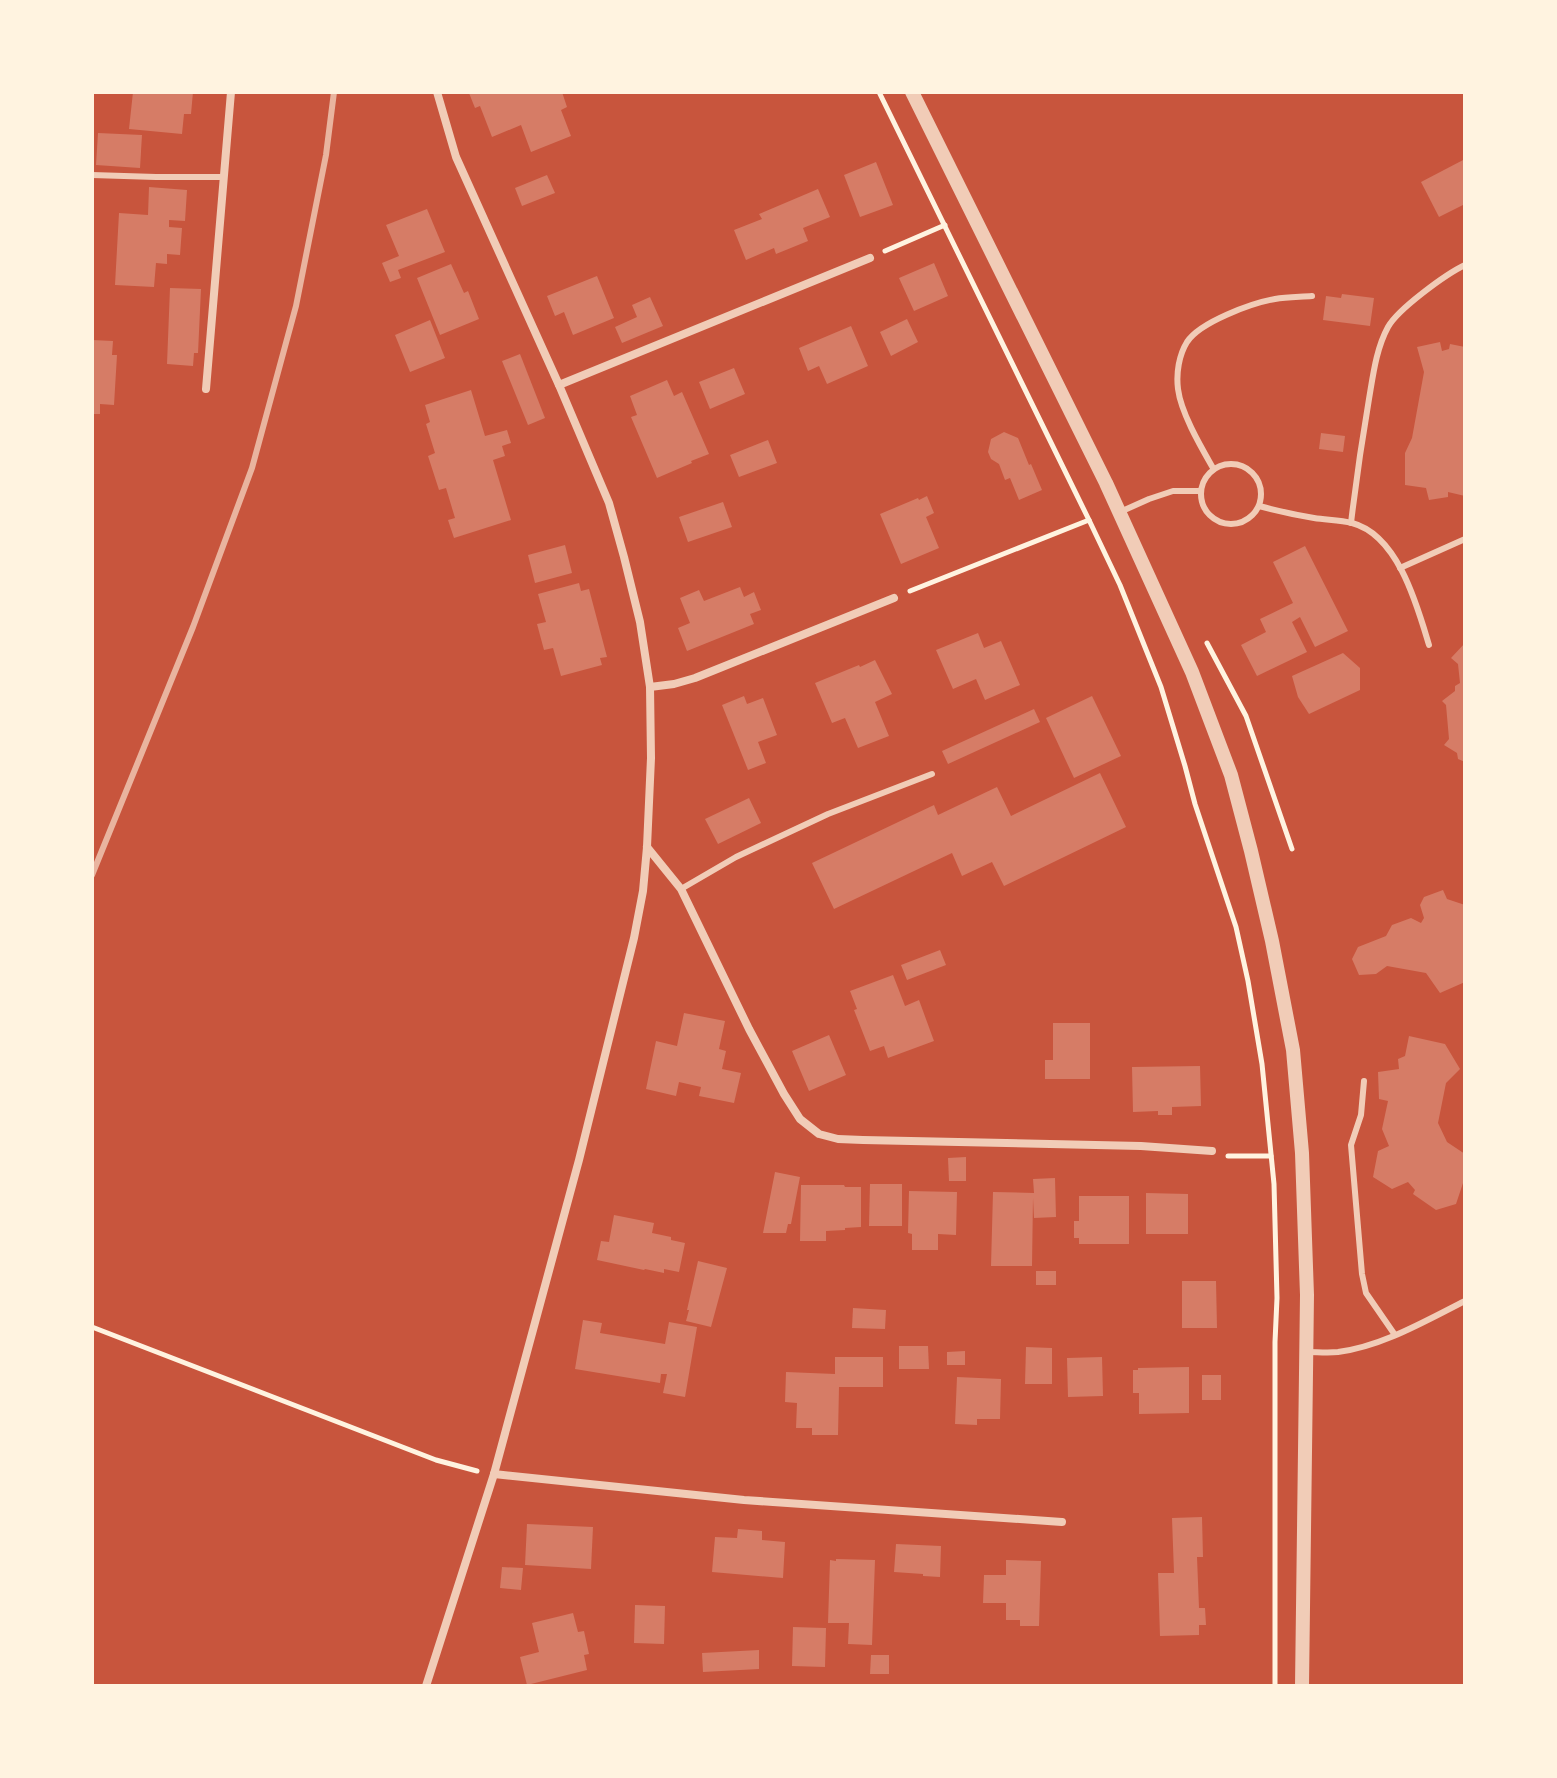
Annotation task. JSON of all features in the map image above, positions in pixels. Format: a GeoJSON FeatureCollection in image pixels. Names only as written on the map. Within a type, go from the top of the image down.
{"type":"FeatureCollection","features":[{"type":"Feature","properties":{"kind":"street"},"geometry":{"type":"LineString","coordinates":[[206,389],[231,92]]}},
{"type":"Feature","properties":{"kind":"street"},"geometry":{"type":"LineString","coordinates":[[426,1686],[494,1474],[579,1160],[634,938],[643,891],[651,758],[650,687],[640,622],[609,503],[456,157],[437,92]]}},
{"type":"Feature","properties":{"kind":"street"},"geometry":{"type":"LineString","coordinates":[[912,92],[1119,512],[1192,672],[1231,775],[1251,851],[1293,1050],[1302,1153],[1307,1249],[1302,1686]]}},
{"type":"Feature","properties":{"kind":"street"},"geometry":{"type":"LineString","coordinates":[[559,385],[870,258]]}},
{"type":"Feature","properties":{"kind":"street"},"geometry":{"type":"LineString","coordinates":[[650,687],[695,678],[894,598]]}},
{"type":"Feature","properties":{"kind":"street"},"geometry":{"type":"LineString","coordinates":[[647,847],[681,889],[784,1094],[800,1119],[819,1134],[838,1139],[1141,1146],[1212,1151]]}},
{"type":"Feature","properties":{"kind":"street"},"geometry":{"type":"LineString","coordinates":[[494,1474],[744,1500],[1062,1522]]}},
{"type":"Feature","properties":{"kind":"lane"},"geometry":{"type":"LineString","coordinates":[[92,175],[223,177]]}},
{"type":"Feature","properties":{"kind":"lane"},"geometry":{"type":"LineString","coordinates":[[1351,523],[1376,361],[1388,326],[1416,298],[1465,265]]}},
{"type":"Feature","properties":{"kind":"lane"},"geometry":{"type":"LineString","coordinates":[[1213,468],[1193,432],[1178,390],[1178,361],[1189,339],[1212,322],[1244,306],[1277,298],[1312,296]]}},
{"type":"Feature","properties":{"kind":"lane"},"geometry":{"type":"LineString","coordinates":[[1226,463],[1239,464],[1251,470],[1259,480],[1262,493],[1259,506],[1242,523],[1218,521],[1208,514],[1202,503],[1200,491],[1204,478],[1213,468],[1226,463]]}},
{"type":"Feature","properties":{"kind":"lane"},"geometry":{"type":"LineString","coordinates":[[1119,512],[1173,491],[1200,491]]}},
{"type":"Feature","properties":{"kind":"lane"},"geometry":{"type":"LineString","coordinates":[[1259,506],[1294,515],[1351,523],[1375,535],[1400,568],[1415,600],[1429,645]]}},
{"type":"Feature","properties":{"kind":"lane"},"geometry":{"type":"LineString","coordinates":[[1400,568],[1465,539]]}},
{"type":"Feature","properties":{"kind":"lane"},"geometry":{"type":"LineString","coordinates":[[681,889],[736,857],[828,814],[932,774]]}},
{"type":"Feature","properties":{"kind":"lane"},"geometry":{"type":"LineString","coordinates":[[1364,1081],[1361,1115],[1351,1145],[1362,1274],[1366,1293],[1395,1335]]}},
{"type":"Feature","properties":{"kind":"lane"},"geometry":{"type":"LineString","coordinates":[[1307,1352],[1337,1352],[1366,1346],[1465,1301]]}},
{"type":"Feature","properties":{"kind":"path"},"geometry":{"type":"LineString","coordinates":[[879,92],[1131,611],[1161,687],[1195,804],[1236,927],[1262,1064],[1274,1184],[1277,1298],[1275,1686]]}},
{"type":"Feature","properties":{"kind":"path"},"geometry":{"type":"LineString","coordinates":[[870,258],[945,225]]}},
{"type":"Feature","properties":{"kind":"path"},"geometry":{"type":"LineString","coordinates":[[894,598],[1089,520]]}},
{"type":"Feature","properties":{"kind":"path"},"geometry":{"type":"LineString","coordinates":[[1212,1151],[1219,1156],[1271,1156]]}},
{"type":"Feature","properties":{"kind":"path"},"geometry":{"type":"LineString","coordinates":[[92,1327],[436,1460],[494,1474]]}},
{"type":"Feature","properties":{"kind":"building"},"geometry":{"type":"Polygon","coordinates":[[[133,92],[193,92],[191,114],[184,114],[182,134],[129,129],[133,92]]]}},
{"type":"Feature","properties":{"kind":"building"},"geometry":{"type":"Polygon","coordinates":[[[471,92],[562,92],[567,107],[561,110],[571,136],[531,152],[521,125],[492,137],[480,106],[475,108],[471,92]]]}},
{"type":"Feature","properties":{"kind":"building"},"geometry":{"type":"Polygon","coordinates":[[[98,133],[142,135],[140,168],[96,165],[98,133]]]}},
{"type":"Feature","properties":{"kind":"building"},"geometry":{"type":"Polygon","coordinates":[[[1465,159],[1465,204],[1439,217],[1421,182],[1465,159]]]}},
{"type":"Feature","properties":{"kind":"building"},"geometry":{"type":"Polygon","coordinates":[[[876,162],[893,205],[860,217],[844,175],[876,162]]]}},
{"type":"Feature","properties":{"kind":"building"},"geometry":{"type":"Polygon","coordinates":[[[547,175],[555,193],[522,206],[515,188],[547,175]]]}},
{"type":"Feature","properties":{"kind":"building"},"geometry":{"type":"Polygon","coordinates":[[[149,187],[187,190],[185,221],[169,220],[169,227],[182,228],[180,255],[167,254],[167,264],[156,263],[154,287],[115,285],[119,213],[148,215],[149,187]]]}},
{"type":"Feature","properties":{"kind":"building"},"geometry":{"type":"Polygon","coordinates":[[[818,189],[830,217],[803,228],[808,241],[776,254],[774,248],[746,260],[734,230],[762,219],[759,214],[818,189]]]}},
{"type":"Feature","properties":{"kind":"building"},"geometry":{"type":"Polygon","coordinates":[[[427,209],[445,252],[398,270],[401,278],[390,282],[382,263],[399,256],[386,225],[427,209]]]}},
{"type":"Feature","properties":{"kind":"building"},"geometry":{"type":"Polygon","coordinates":[[[934,263],[948,296],[914,311],[899,278],[934,263]]]}},
{"type":"Feature","properties":{"kind":"building"},"geometry":{"type":"Polygon","coordinates":[[[451,264],[464,293],[468,291],[479,319],[440,335],[417,278],[451,264]]]}},
{"type":"Feature","properties":{"kind":"building"},"geometry":{"type":"Polygon","coordinates":[[[597,276],[614,318],[573,335],[564,312],[555,316],[547,296],[597,276]]]}},
{"type":"Feature","properties":{"kind":"building"},"geometry":{"type":"Polygon","coordinates":[[[170,288],[201,289],[198,353],[194,353],[193,366],[167,364],[170,288]]]}},
{"type":"Feature","properties":{"kind":"building"},"geometry":{"type":"Polygon","coordinates":[[[1342,294],[1374,298],[1370,326],[1323,320],[1326,296],[1341,298],[1342,294]]]}},
{"type":"Feature","properties":{"kind":"building"},"geometry":{"type":"Polygon","coordinates":[[[650,297],[663,326],[622,343],[615,327],[637,317],[632,305],[650,297]]]}},
{"type":"Feature","properties":{"kind":"building"},"geometry":{"type":"Polygon","coordinates":[[[907,319],[918,342],[891,356],[880,332],[907,319]]]}},
{"type":"Feature","properties":{"kind":"building"},"geometry":{"type":"Polygon","coordinates":[[[430,320],[445,358],[410,372],[395,335],[430,320]]]}},
{"type":"Feature","properties":{"kind":"building"},"geometry":{"type":"Polygon","coordinates":[[[851,326],[868,366],[827,384],[819,366],[808,371],[799,348],[851,326]]]}},
{"type":"Feature","properties":{"kind":"building"},"geometry":{"type":"Polygon","coordinates":[[[92,340],[113,341],[112,355],[117,355],[114,405],[100,404],[100,414],[92,414],[92,340]]]}},
{"type":"Feature","properties":{"kind":"building"},"geometry":{"type":"Polygon","coordinates":[[[1440,342],[1442,351],[1449,349],[1450,344],[1465,347],[1465,496],[1448,492],[1448,497],[1429,500],[1426,488],[1405,485],[1405,453],[1412,438],[1424,372],[1417,347],[1440,342]]]}},
{"type":"Feature","properties":{"kind":"building"},"geometry":{"type":"Polygon","coordinates":[[[520,354],[545,418],[528,425],[502,361],[520,354]]]}},
{"type":"Feature","properties":{"kind":"building"},"geometry":{"type":"Polygon","coordinates":[[[734,368],[745,394],[710,409],[699,382],[734,368]]]}},
{"type":"Feature","properties":{"kind":"building"},"geometry":{"type":"Polygon","coordinates":[[[667,380],[674,396],[682,392],[709,454],[657,478],[631,417],[637,415],[630,396],[667,380]]]}},
{"type":"Feature","properties":{"kind":"building"},"geometry":{"type":"Polygon","coordinates":[[[471,390],[485,436],[507,430],[511,443],[502,446],[505,456],[493,460],[511,520],[454,538],[448,520],[455,518],[446,488],[439,490],[428,456],[435,453],[426,424],[430,422],[425,405],[471,390]]]}},
{"type":"Feature","properties":{"kind":"building"},"geometry":{"type":"Polygon","coordinates":[[[1004,432],[1018,438],[1042,490],[1019,500],[1010,478],[1005,480],[999,464],[991,459],[988,452],[991,439],[1004,432]]]}},
{"type":"Feature","properties":{"kind":"building"},"geometry":{"type":"Polygon","coordinates":[[[1321,433],[1345,436],[1343,452],[1319,449],[1321,433]]]}},
{"type":"Feature","properties":{"kind":"building"},"geometry":{"type":"Polygon","coordinates":[[[768,440],[777,463],[739,477],[730,455],[768,440]]]}},
{"type":"Feature","properties":{"kind":"building"},"geometry":{"type":"Polygon","coordinates":[[[927,496],[934,513],[926,517],[939,548],[901,564],[880,514],[927,496]]]}},
{"type":"Feature","properties":{"kind":"building"},"geometry":{"type":"Polygon","coordinates":[[[723,502],[732,527],[688,542],[679,517],[723,502]]]}},
{"type":"Feature","properties":{"kind":"building"},"geometry":{"type":"Polygon","coordinates":[[[565,545],[572,573],[535,583],[528,555],[565,545]]]}},
{"type":"Feature","properties":{"kind":"building"},"geometry":{"type":"Polygon","coordinates":[[[1305,546],[1348,631],[1315,647],[1300,617],[1292,622],[1307,652],[1257,676],[1241,645],[1266,632],[1260,619],[1293,603],[1273,562],[1305,546]]]}},
{"type":"Feature","properties":{"kind":"building"},"geometry":{"type":"Polygon","coordinates":[[[579,583],[581,591],[589,589],[607,657],[600,658],[602,665],[561,676],[553,648],[544,650],[537,624],[546,622],[538,594],[579,583]]]}},
{"type":"Feature","properties":{"kind":"building"},"geometry":{"type":"Polygon","coordinates":[[[740,587],[744,597],[754,592],[761,610],[750,614],[754,624],[687,651],[678,628],[690,623],[680,598],[699,590],[704,601],[740,587]]]}},
{"type":"Feature","properties":{"kind":"building"},"geometry":{"type":"Polygon","coordinates":[[[978,633],[984,648],[1001,641],[1020,685],[985,700],[976,679],[953,689],[936,650],[978,633]]]}},
{"type":"Feature","properties":{"kind":"building"},"geometry":{"type":"Polygon","coordinates":[[[1465,643],[1465,762],[1444,745],[1449,739],[1446,705],[1442,701],[1460,683],[1458,664],[1451,658],[1465,643]]]}},
{"type":"Feature","properties":{"kind":"building"},"geometry":{"type":"Polygon","coordinates":[[[1343,653],[1360,668],[1360,690],[1309,714],[1298,697],[1292,676],[1343,653]]]}},
{"type":"Feature","properties":{"kind":"building"},"geometry":{"type":"Polygon","coordinates":[[[875,660],[892,694],[875,702],[889,736],[858,748],[845,718],[832,723],[815,683],[875,660]]]}},
{"type":"Feature","properties":{"kind":"building"},"geometry":{"type":"Polygon","coordinates":[[[744,696],[747,704],[763,698],[777,735],[758,742],[766,763],[748,770],[722,705],[744,696]]]}},
{"type":"Feature","properties":{"kind":"building"},"geometry":{"type":"Polygon","coordinates":[[[1092,696],[1121,756],[1074,778],[1046,718],[1092,696]]]}},
{"type":"Feature","properties":{"kind":"building"},"geometry":{"type":"Polygon","coordinates":[[[1034,709],[1040,722],[948,764],[942,751],[1034,709]]]}},
{"type":"Feature","properties":{"kind":"building"},"geometry":{"type":"Polygon","coordinates":[[[1100,773],[1126,827],[1004,886],[992,862],[962,876],[952,853],[834,909],[812,863],[934,805],[938,815],[997,787],[1011,816],[1100,773]]]}},
{"type":"Feature","properties":{"kind":"building"},"geometry":{"type":"Polygon","coordinates":[[[749,798],[761,823],[718,844],[705,819],[749,798]]]}},
{"type":"Feature","properties":{"kind":"building"},"geometry":{"type":"Polygon","coordinates":[[[1443,890],[1447,899],[1465,905],[1465,982],[1440,993],[1426,973],[1387,966],[1376,974],[1359,975],[1352,959],[1358,947],[1386,936],[1392,925],[1411,918],[1421,923],[1424,918],[1420,905],[1424,897],[1443,890]]]}},
{"type":"Feature","properties":{"kind":"building"},"geometry":{"type":"Polygon","coordinates":[[[940,950],[946,965],[907,980],[901,965],[940,950]]]}},
{"type":"Feature","properties":{"kind":"building"},"geometry":{"type":"Polygon","coordinates":[[[893,975],[905,1006],[919,1000],[934,1041],[888,1058],[884,1046],[870,1051],[850,991],[893,975]]]}},
{"type":"Feature","properties":{"kind":"building"},"geometry":{"type":"Polygon","coordinates":[[[684,1013],[725,1021],[719,1049],[726,1051],[722,1069],[741,1073],[734,1103],[699,1096],[701,1087],[679,1082],[676,1096],[646,1089],[656,1041],[677,1046],[684,1013]]]}},
{"type":"Feature","properties":{"kind":"building"},"geometry":{"type":"Polygon","coordinates":[[[1053,1023],[1090,1023],[1090,1079],[1045,1079],[1045,1060],[1053,1060],[1053,1023]]]}},
{"type":"Feature","properties":{"kind":"building"},"geometry":{"type":"Polygon","coordinates":[[[829,1035],[846,1075],[809,1091],[792,1051],[829,1035]]]}},
{"type":"Feature","properties":{"kind":"building"},"geometry":{"type":"Polygon","coordinates":[[[1409,1036],[1445,1044],[1460,1069],[1446,1083],[1438,1123],[1447,1142],[1465,1154],[1465,1177],[1456,1204],[1436,1210],[1413,1194],[1415,1190],[1408,1182],[1392,1189],[1373,1177],[1378,1151],[1389,1146],[1382,1129],[1388,1101],[1379,1099],[1378,1072],[1399,1069],[1398,1059],[1405,1056],[1409,1036]]]}},
{"type":"Feature","properties":{"kind":"building"},"geometry":{"type":"Polygon","coordinates":[[[1200,1066],[1201,1106],[1172,1107],[1172,1115],[1158,1115],[1158,1111],[1133,1112],[1132,1067],[1200,1066]]]}},
{"type":"Feature","properties":{"kind":"building"},"geometry":{"type":"Polygon","coordinates":[[[966,1157],[966,1181],[949,1181],[948,1158],[966,1157]]]}},
{"type":"Feature","properties":{"kind":"building"},"geometry":{"type":"Polygon","coordinates":[[[775,1172],[800,1177],[791,1224],[788,1224],[786,1233],[763,1233],[775,1172]]]}},
{"type":"Feature","properties":{"kind":"building"},"geometry":{"type":"Polygon","coordinates":[[[1055,1178],[1056,1217],[1034,1218],[1033,1198],[1032,1266],[991,1266],[993,1192],[1034,1193],[1033,1179],[1055,1178]]]}},
{"type":"Feature","properties":{"kind":"building"},"geometry":{"type":"Polygon","coordinates":[[[870,1184],[902,1184],[902,1226],[869,1226],[870,1184]]]}},
{"type":"Feature","properties":{"kind":"building"},"geometry":{"type":"Polygon","coordinates":[[[801,1185],[861,1187],[861,1227],[826,1231],[826,1241],[800,1241],[801,1185]]]}},
{"type":"Feature","properties":{"kind":"building"},"geometry":{"type":"Polygon","coordinates":[[[909,1191],[957,1192],[956,1235],[938,1234],[938,1250],[912,1250],[912,1234],[908,1233],[909,1191]]]}},
{"type":"Feature","properties":{"kind":"building"},"geometry":{"type":"Polygon","coordinates":[[[1146,1193],[1188,1194],[1188,1234],[1146,1234],[1146,1193]]]}},
{"type":"Feature","properties":{"kind":"building"},"geometry":{"type":"Polygon","coordinates":[[[1079,1196],[1129,1196],[1129,1244],[1079,1244],[1079,1238],[1074,1238],[1074,1221],[1079,1221],[1079,1196]]]}},
{"type":"Feature","properties":{"kind":"building"},"geometry":{"type":"Polygon","coordinates":[[[614,1215],[654,1223],[652,1233],[685,1243],[679,1272],[664,1269],[664,1273],[597,1260],[601,1241],[609,1242],[614,1215]]]}},
{"type":"Feature","properties":{"kind":"building"},"geometry":{"type":"Polygon","coordinates":[[[698,1261],[727,1268],[711,1327],[686,1321],[698,1261]]]}},
{"type":"Feature","properties":{"kind":"building"},"geometry":{"type":"Polygon","coordinates":[[[1036,1271],[1056,1271],[1056,1285],[1036,1285],[1036,1271]]]}},
{"type":"Feature","properties":{"kind":"building"},"geometry":{"type":"Polygon","coordinates":[[[1182,1281],[1216,1281],[1217,1328],[1182,1328],[1182,1281]]]}},
{"type":"Feature","properties":{"kind":"building"},"geometry":{"type":"Polygon","coordinates":[[[853,1308],[886,1310],[885,1329],[852,1328],[853,1308]]]}},
{"type":"Feature","properties":{"kind":"building"},"geometry":{"type":"Polygon","coordinates":[[[583,1320],[602,1323],[600,1333],[665,1344],[669,1322],[697,1327],[685,1397],[663,1393],[667,1374],[661,1374],[660,1383],[575,1369],[583,1320]]]}},
{"type":"Feature","properties":{"kind":"building"},"geometry":{"type":"Polygon","coordinates":[[[899,1346],[928,1346],[929,1369],[899,1369],[899,1346]]]}},
{"type":"Feature","properties":{"kind":"building"},"geometry":{"type":"Polygon","coordinates":[[[1026,1347],[1052,1348],[1052,1384],[1025,1384],[1026,1347]]]}},
{"type":"Feature","properties":{"kind":"building"},"geometry":{"type":"Polygon","coordinates":[[[965,1351],[965,1365],[947,1365],[947,1352],[965,1351]]]}},
{"type":"Feature","properties":{"kind":"building"},"geometry":{"type":"Polygon","coordinates":[[[835,1357],[883,1357],[883,1387],[839,1387],[838,1435],[812,1435],[812,1428],[796,1428],[797,1403],[785,1402],[786,1372],[835,1374],[835,1357]]]}},
{"type":"Feature","properties":{"kind":"building"},"geometry":{"type":"Polygon","coordinates":[[[1102,1357],[1103,1396],[1068,1397],[1067,1358],[1102,1357]]]}},
{"type":"Feature","properties":{"kind":"building"},"geometry":{"type":"Polygon","coordinates":[[[1189,1367],[1189,1413],[1139,1414],[1139,1393],[1133,1393],[1133,1370],[1189,1367]]]}},
{"type":"Feature","properties":{"kind":"building"},"geometry":{"type":"Polygon","coordinates":[[[1202,1375],[1221,1375],[1221,1400],[1202,1400],[1202,1375]]]}},
{"type":"Feature","properties":{"kind":"building"},"geometry":{"type":"Polygon","coordinates":[[[957,1377],[1001,1379],[1000,1419],[977,1419],[977,1425],[955,1424],[957,1377]]]}},
{"type":"Feature","properties":{"kind":"building"},"geometry":{"type":"Polygon","coordinates":[[[1202,1517],[1203,1557],[1197,1557],[1199,1608],[1205,1608],[1206,1625],[1199,1625],[1199,1635],[1160,1636],[1158,1573],[1174,1573],[1172,1518],[1202,1517]]]}},
{"type":"Feature","properties":{"kind":"building"},"geometry":{"type":"Polygon","coordinates":[[[527,1524],[593,1527],[591,1569],[525,1565],[527,1524]]]}},
{"type":"Feature","properties":{"kind":"building"},"geometry":{"type":"Polygon","coordinates":[[[738,1529],[762,1531],[762,1540],[785,1542],[783,1578],[712,1572],[715,1537],[737,1538],[738,1529]]]}},
{"type":"Feature","properties":{"kind":"building"},"geometry":{"type":"Polygon","coordinates":[[[896,1544],[941,1546],[940,1577],[894,1572],[896,1544]]]}},
{"type":"Feature","properties":{"kind":"building"},"geometry":{"type":"Polygon","coordinates":[[[830,1560],[875,1560],[872,1645],[848,1644],[849,1623],[828,1623],[830,1560]]]}},
{"type":"Feature","properties":{"kind":"building"},"geometry":{"type":"Polygon","coordinates":[[[1006,1560],[1041,1561],[1039,1626],[1020,1626],[1020,1620],[1006,1620],[1006,1603],[983,1603],[984,1575],[1006,1575],[1006,1560]]]}},
{"type":"Feature","properties":{"kind":"building"},"geometry":{"type":"Polygon","coordinates":[[[502,1567],[523,1568],[521,1590],[500,1588],[502,1567]]]}},
{"type":"Feature","properties":{"kind":"building"},"geometry":{"type":"Polygon","coordinates":[[[635,1605],[665,1606],[664,1644],[634,1643],[635,1605]]]}},
{"type":"Feature","properties":{"kind":"building"},"geometry":{"type":"Polygon","coordinates":[[[573,1613],[578,1632],[584,1631],[589,1654],[584,1655],[587,1670],[527,1685],[520,1657],[539,1652],[532,1623],[573,1613]]]}},
{"type":"Feature","properties":{"kind":"building"},"geometry":{"type":"Polygon","coordinates":[[[793,1627],[826,1628],[825,1667],[792,1666],[793,1627]]]}},
{"type":"Feature","properties":{"kind":"building"},"geometry":{"type":"Polygon","coordinates":[[[759,1650],[759,1669],[703,1672],[702,1653],[759,1650]]]}},
{"type":"Feature","properties":{"kind":"building"},"geometry":{"type":"Polygon","coordinates":[[[871,1655],[889,1655],[889,1674],[870,1674],[871,1655]]]}},
{"type":"Feature","properties":{"kind":"railway"},"geometry":{"type":"LineString","coordinates":[[92,875],[193,627],[252,468],[296,306],[326,155],[334,92]]}}]}
